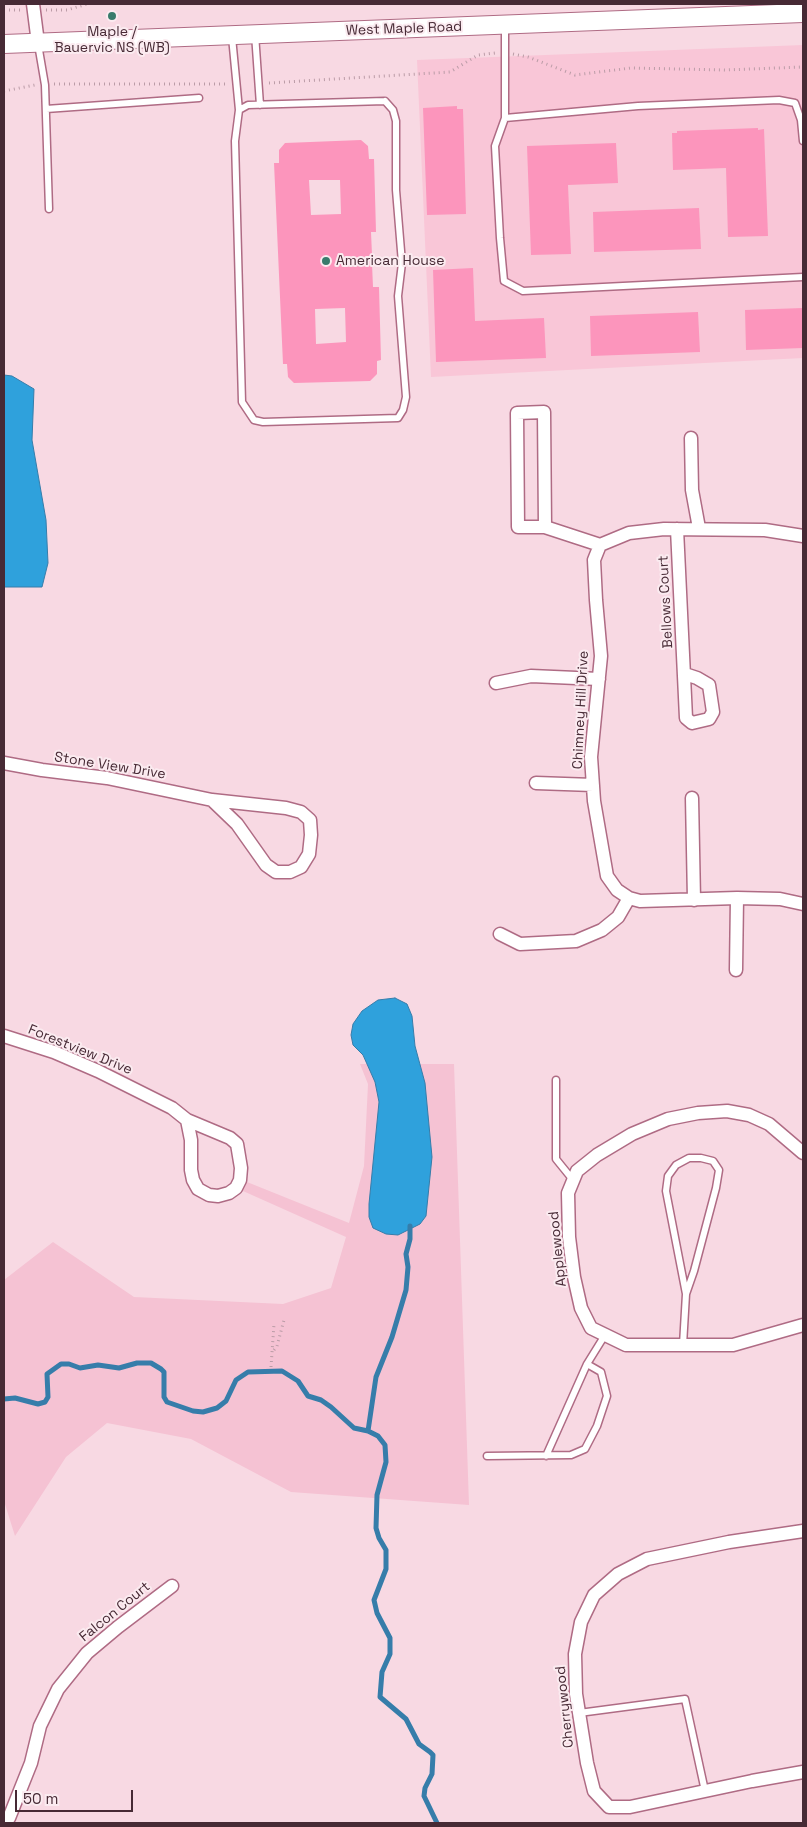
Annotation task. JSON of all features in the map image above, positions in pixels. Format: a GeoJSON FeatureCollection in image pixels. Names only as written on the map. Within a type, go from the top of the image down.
{"type":"FeatureCollection","features":[{"type":"Feature","properties":{"kind":"main road","name":"West Maple Road"},"geometry":{"type":"LineString","coordinates":[[4,44],[505,25],[769,9],[803,13]]}},
{"type":"Feature","properties":{"kind":"street"},"geometry":{"type":"LineString","coordinates":[[34,4],[38,43]]}},
{"type":"Feature","properties":{"kind":"street"},"geometry":{"type":"LineString","coordinates":[[545,527],[544,412],[517,412],[518,527],[545,527],[600,545],[629,533],[699,528],[765,530],[803,536]]}},
{"type":"Feature","properties":{"kind":"street"},"geometry":{"type":"LineString","coordinates":[[691,438],[692,490],[699,528]]}},
{"type":"Feature","properties":{"kind":"street","name":"Bellows Court"},"geometry":{"type":"LineString","coordinates":[[677,529],[685,674]]}},
{"type":"Feature","properties":{"kind":"street","name":"Chimney Hill Drive"},"geometry":{"type":"LineString","coordinates":[[600,545],[594,560],[601,656],[592,757],[594,801],[607,876],[617,890],[629,898]]}},
{"type":"Feature","properties":{"kind":"street"},"geometry":{"type":"LineString","coordinates":[[496,683],[531,676],[599,679]]}},
{"type":"Feature","properties":{"kind":"street","name":"Stone View Drive"},"geometry":{"type":"LineString","coordinates":[[4,763],[107,778],[212,800],[286,808],[301,812],[310,820],[312,835],[309,854],[301,867],[290,872],[276,872],[266,864],[237,824],[212,800]]}},
{"type":"Feature","properties":{"kind":"street"},"geometry":{"type":"LineString","coordinates":[[536,783],[593,785]]}},
{"type":"Feature","properties":{"kind":"street"},"geometry":{"type":"LineString","coordinates":[[692,798],[694,900]]}},
{"type":"Feature","properties":{"kind":"street"},"geometry":{"type":"LineString","coordinates":[[500,934],[520,944],[576,941],[602,930],[618,917],[629,898],[651,902],[737,898],[780,899],[803,904]]}},
{"type":"Feature","properties":{"kind":"street"},"geometry":{"type":"LineString","coordinates":[[736,970],[737,898]]}},
{"type":"Feature","properties":{"kind":"street","name":"Forestview Drive"},"geometry":{"type":"LineString","coordinates":[[4,1036],[54,1052],[143,1093],[172,1108],[187,1120],[221,1132],[237,1144],[241,1168],[240,1180],[236,1188],[229,1193],[218,1196],[209,1195],[198,1189],[193,1180],[191,1170],[191,1140],[187,1120]]}},
{"type":"Feature","properties":{"kind":"street","name":"Applewood"},"geometry":{"type":"LineString","coordinates":[[803,1153],[769,1124],[749,1115],[727,1111],[698,1113],[668,1119],[632,1134],[596,1155],[577,1171],[568,1193],[569,1237],[574,1277],[581,1308],[592,1328],[626,1345],[733,1345],[803,1326]]}},
{"type":"Feature","properties":{"kind":"street","name":"Cherrywood"},"geometry":{"type":"LineString","coordinates":[[803,1532],[729,1542],[648,1559],[618,1574],[594,1595],[581,1622],[575,1654],[576,1694],[594,1791],[608,1807],[630,1807],[803,1772]]}},
{"type":"Feature","properties":{"kind":"street","name":"Falcon Court"},"geometry":{"type":"LineString","coordinates":[[9,1819],[31,1764],[40,1726],[58,1689],[87,1653],[172,1586]]}},
{"type":"Feature","properties":{"kind":"lane"},"geometry":{"type":"LineString","coordinates":[[505,25],[505,118],[495,146],[504,281],[523,291],[803,277]]}},
{"type":"Feature","properties":{"kind":"lane"},"geometry":{"type":"LineString","coordinates":[[255,34],[260,106]]}},
{"type":"Feature","properties":{"kind":"lane"},"geometry":{"type":"LineString","coordinates":[[232,35],[239,110],[235,141],[242,402],[254,420],[263,422],[398,418],[403,410],[406,397],[398,296],[402,263],[396,190],[396,121],[393,110],[384,101],[248,106],[239,110]]}},
{"type":"Feature","properties":{"kind":"lane"},"geometry":{"type":"LineString","coordinates":[[38,43],[45,85],[49,209]]}},
{"type":"Feature","properties":{"kind":"lane"},"geometry":{"type":"LineString","coordinates":[[46,109],[199,98]]}},
{"type":"Feature","properties":{"kind":"lane"},"geometry":{"type":"LineString","coordinates":[[505,118],[638,106],[779,100],[795,103],[801,120],[803,141]]}},
{"type":"Feature","properties":{"kind":"lane"},"geometry":{"type":"LineString","coordinates":[[556,1080],[556,1159],[573,1180]]}},
{"type":"Feature","properties":{"kind":"lane"},"geometry":{"type":"LineString","coordinates":[[683,1345],[686,1294],[666,1191],[668,1176],[676,1165],[689,1158],[701,1158],[713,1161],[719,1170],[694,1271],[686,1294]]}},
{"type":"Feature","properties":{"kind":"lane"},"geometry":{"type":"LineString","coordinates":[[546,1456],[587,1364],[605,1335]]}},
{"type":"Feature","properties":{"kind":"lane"},"geometry":{"type":"LineString","coordinates":[[487,1456],[546,1456],[571,1454],[585,1449],[597,1426],[607,1396],[601,1372],[587,1364]]}},
{"type":"Feature","properties":{"kind":"lane"},"geometry":{"type":"LineString","coordinates":[[579,1713],[685,1699],[705,1791]]}},
{"type":"Feature","properties":{"kind":"path"},"geometry":{"type":"LineString","coordinates":[[258,83],[450,72],[478,55],[505,52],[528,57],[575,75],[631,68],[725,70],[803,67]]}},
{"type":"Feature","properties":{"kind":"path"},"geometry":{"type":"LineString","coordinates":[[4,91],[45,85],[237,84]]}},
{"type":"Feature","properties":{"kind":"path"},"geometry":{"type":"LineString","coordinates":[[273,1351],[277,1346],[284,1320]]}},
{"type":"Feature","properties":{"kind":"path"},"geometry":{"type":"LineString","coordinates":[[271,1366],[274,1324]]}},
{"type":"Feature","properties":{"kind":"shaded area"},"geometry":{"type":"Polygon","coordinates":[[[803,45],[803,358],[431,377],[417,60],[803,45]]]}},
{"type":"Feature","properties":{"kind":"shaded area"},"geometry":{"type":"Polygon","coordinates":[[[360,1064],[454,1064],[469,1505],[291,1492],[191,1439],[107,1423],[66,1457],[15,1536],[4,1501],[4,1280],[53,1242],[134,1297],[283,1304],[331,1288],[346,1237],[243,1191],[247,1182],[349,1223],[364,1166],[368,1084],[360,1064]]]}},
{"type":"Feature","properties":{"kind":"water"},"geometry":{"type":"Polygon","coordinates":[[[4,375],[12,376],[34,389],[32,440],[46,520],[48,563],[42,587],[4,587],[4,375]]]}},
{"type":"Feature","properties":{"kind":"water"},"geometry":{"type":"Polygon","coordinates":[[[395,998],[407,1004],[412,1016],[415,1046],[425,1083],[432,1157],[426,1216],[420,1224],[398,1235],[386,1234],[373,1228],[369,1217],[379,1102],[375,1082],[363,1055],[353,1045],[351,1035],[353,1024],[362,1011],[378,1000],[395,998]]]}},
{"type":"Feature","properties":{"kind":"building"},"geometry":{"type":"Polygon","coordinates":[[[457,106],[457,109],[463,109],[466,214],[427,215],[423,108],[457,106]]]}},
{"type":"Feature","properties":{"kind":"building"},"geometry":{"type":"Polygon","coordinates":[[[758,128],[758,130],[764,129],[768,236],[728,237],[726,168],[673,170],[672,133],[677,133],[677,131],[758,128]]]}},
{"type":"Feature","properties":{"kind":"building","name":"American House"},"geometry":{"type":"Polygon","coordinates":[[[361,140],[368,146],[369,159],[374,159],[376,232],[371,232],[374,263],[372,264],[373,287],[379,287],[381,360],[377,361],[377,374],[370,381],[294,383],[288,377],[287,364],[283,364],[274,163],[279,163],[279,150],[285,143],[361,140]],[[309,180],[311,215],[341,214],[340,180],[309,180]],[[345,308],[315,309],[316,344],[346,342],[345,308]]]}},
{"type":"Feature","properties":{"kind":"building"},"geometry":{"type":"Polygon","coordinates":[[[616,143],[618,183],[568,185],[571,254],[531,255],[527,146],[616,143]]]}},
{"type":"Feature","properties":{"kind":"building"},"geometry":{"type":"Polygon","coordinates":[[[699,208],[701,249],[594,252],[593,212],[699,208]]]}},
{"type":"Feature","properties":{"kind":"building"},"geometry":{"type":"Polygon","coordinates":[[[473,268],[475,321],[544,318],[546,358],[436,362],[433,270],[473,268]]]}},
{"type":"Feature","properties":{"kind":"building"},"geometry":{"type":"Polygon","coordinates":[[[803,308],[803,348],[746,350],[745,310],[803,308]]]}},
{"type":"Feature","properties":{"kind":"building"},"geometry":{"type":"Polygon","coordinates":[[[698,312],[700,352],[591,356],[590,316],[698,312]]]}},
{"type":"Feature","properties":{"kind":"waterway"},"geometry":{"type":"LineString","coordinates":[[368,1431],[376,1377],[392,1337],[406,1290],[408,1267],[406,1254],[410,1239],[410,1226]]}},
{"type":"Feature","properties":{"kind":"waterway"},"geometry":{"type":"LineString","coordinates":[[4,1399],[15,1398],[38,1404],[45,1402],[48,1397],[47,1374],[61,1364],[69,1364],[80,1368],[98,1365],[119,1368],[137,1363],[151,1363],[164,1372],[164,1397],[167,1402],[193,1411],[203,1412],[217,1408],[226,1401],[236,1380],[248,1372],[282,1371],[298,1381],[308,1396],[321,1400],[354,1428],[368,1431],[378,1436],[385,1445],[386,1462],[377,1495],[376,1528],[386,1550],[386,1569],[374,1600],[377,1613],[390,1638],[390,1654],[382,1672],[380,1697],[406,1719],[419,1744],[433,1755],[432,1774],[425,1788],[424,1796],[437,1823]]}},
{"type":"Feature","properties":{"kind":"place","name":"Maple / Bauervic NS (WB)"},"geometry":{"type":"Point","coordinates":[112,16]}},
{"type":"Feature","properties":{"kind":"place","name":"American House"},"geometry":{"type":"Point","coordinates":[326,261]}}]}
